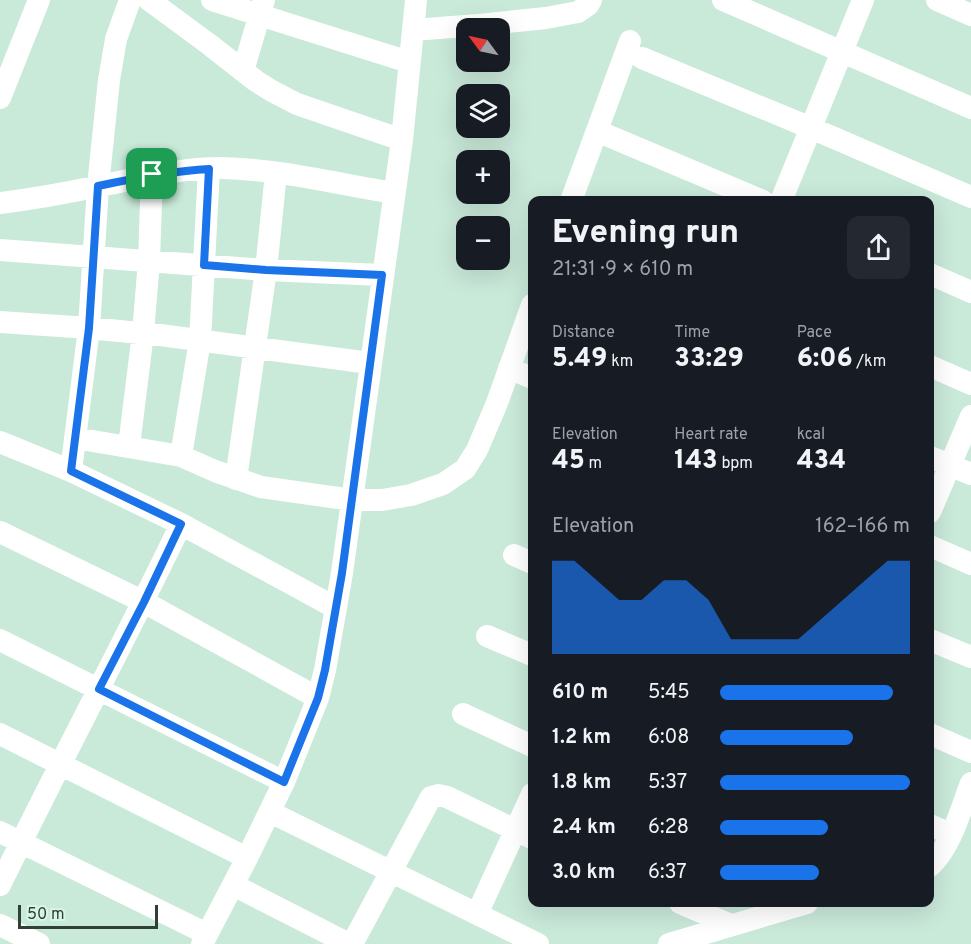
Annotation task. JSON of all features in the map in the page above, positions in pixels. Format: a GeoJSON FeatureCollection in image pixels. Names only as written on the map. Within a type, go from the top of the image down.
{"type":"FeatureCollection","features":[{"type":"Feature","properties":{"kind":"street"},"geometry":{"type":"LineString","coordinates":[[0,98],[6,62],[39,0]]}},
{"type":"Feature","properties":{"kind":"street"},"geometry":{"type":"LineString","coordinates":[[71,471],[89,328],[98,186],[112,59],[120,25],[130,0]]}},
{"type":"Feature","properties":{"kind":"street"},"geometry":{"type":"LineString","coordinates":[[149,0],[256,81],[297,104],[402,140]]}},
{"type":"Feature","properties":{"kind":"street"},"geometry":{"type":"LineString","coordinates":[[212,0],[262,7],[409,62]]}},
{"type":"Feature","properties":{"kind":"street"},"geometry":{"type":"LineString","coordinates":[[0,832],[205,939],[270,812],[318,698],[325,670],[352,500],[402,140],[416,0]]}},
{"type":"Feature","properties":{"kind":"street"},"geometry":{"type":"LineString","coordinates":[[413,30],[546,18],[578,12],[591,0]]}},
{"type":"Feature","properties":{"kind":"street"},"geometry":{"type":"LineString","coordinates":[[723,0],[971,108]]}},
{"type":"Feature","properties":{"kind":"street"},"geometry":{"type":"LineString","coordinates":[[783,196],[863,0]]}},
{"type":"Feature","properties":{"kind":"street"},"geometry":{"type":"LineString","coordinates":[[937,0],[971,15]]}},
{"type":"Feature","properties":{"kind":"street"},"geometry":{"type":"LineString","coordinates":[[243,71],[262,7]]}},
{"type":"Feature","properties":{"kind":"street"},"geometry":{"type":"LineString","coordinates":[[573,196],[597,131],[636,50],[971,197]]}},
{"type":"Feature","properties":{"kind":"street"},"geometry":{"type":"LineString","coordinates":[[597,131],[751,196]]}},
{"type":"Feature","properties":{"kind":"street"},"geometry":{"type":"LineString","coordinates":[[0,203],[152,174],[222,168],[276,173],[394,193]]}},
{"type":"Feature","properties":{"kind":"street"},"geometry":{"type":"LineString","coordinates":[[181,456],[200,340],[209,169]]}},
{"type":"Feature","properties":{"kind":"street"},"geometry":{"type":"LineString","coordinates":[[236,480],[266,270],[276,173]]}},
{"type":"Feature","properties":{"kind":"street"},"geometry":{"type":"LineString","coordinates":[[129,446],[143,333],[149,261],[152,174]]}},
{"type":"Feature","properties":{"kind":"street"},"geometry":{"type":"LineString","coordinates":[[0,250],[266,270],[382,275]]}},
{"type":"Feature","properties":{"kind":"street"},"geometry":{"type":"LineString","coordinates":[[934,276],[971,292]]}},
{"type":"Feature","properties":{"kind":"street"},"geometry":{"type":"LineString","coordinates":[[75,438],[181,456],[236,480],[261,488],[352,500],[382,500],[411,495],[443,484],[465,469],[477,450],[528,316]]}},
{"type":"Feature","properties":{"kind":"street"},"geometry":{"type":"LineString","coordinates":[[0,322],[143,333],[370,363]]}},
{"type":"Feature","properties":{"kind":"street"},"geometry":{"type":"LineString","coordinates":[[509,368],[528,376]]}},
{"type":"Feature","properties":{"kind":"street"},"geometry":{"type":"LineString","coordinates":[[934,368],[971,384]]}},
{"type":"Feature","properties":{"kind":"street"},"geometry":{"type":"LineString","coordinates":[[934,492],[940,461],[971,416]]}},
{"type":"Feature","properties":{"kind":"street"},"geometry":{"type":"LineString","coordinates":[[0,442],[71,471],[181,524],[336,608]]}},
{"type":"Feature","properties":{"kind":"street"},"geometry":{"type":"LineString","coordinates":[[940,461],[971,474]]}},
{"type":"Feature","properties":{"kind":"street"},"geometry":{"type":"LineString","coordinates":[[0,885],[144,602],[181,524]]}},
{"type":"Feature","properties":{"kind":"street"},"geometry":{"type":"LineString","coordinates":[[0,532],[144,602],[318,698]]}},
{"type":"Feature","properties":{"kind":"street"},"geometry":{"type":"LineString","coordinates":[[934,548],[971,564]]}},
{"type":"Feature","properties":{"kind":"street"},"geometry":{"type":"LineString","coordinates":[[487,636],[528,653]]}},
{"type":"Feature","properties":{"kind":"street"},"geometry":{"type":"LineString","coordinates":[[0,640],[284,782]]}},
{"type":"Feature","properties":{"kind":"street"},"geometry":{"type":"LineString","coordinates":[[934,642],[971,657]]}},
{"type":"Feature","properties":{"kind":"street"},"geometry":{"type":"LineString","coordinates":[[463,714],[528,744]]}},
{"type":"Feature","properties":{"kind":"street"},"geometry":{"type":"LineString","coordinates":[[0,734],[247,858]]}},
{"type":"Feature","properties":{"kind":"street"},"geometry":{"type":"LineString","coordinates":[[934,736],[971,752]]}},
{"type":"Feature","properties":{"kind":"street"},"geometry":{"type":"LineString","coordinates":[[934,862],[939,858],[951,834],[971,783]]}},
{"type":"Feature","properties":{"kind":"street"},"geometry":{"type":"LineString","coordinates":[[232,885],[351,944],[431,797],[438,795],[447,797],[524,834]]}},
{"type":"Feature","properties":{"kind":"street"},"geometry":{"type":"LineString","coordinates":[[270,812],[538,944]]}},
{"type":"Feature","properties":{"kind":"street"},"geometry":{"type":"LineString","coordinates":[[477,914],[524,834],[528,814]]}},
{"type":"Feature","properties":{"kind":"street"},"geometry":{"type":"LineString","coordinates":[[934,827],[951,834]]}},
{"type":"Feature","properties":{"kind":"street"},"geometry":{"type":"LineString","coordinates":[[690,907],[731,925]]}},
{"type":"Feature","properties":{"kind":"street"},"geometry":{"type":"LineString","coordinates":[[669,944],[793,907]]}},
{"type":"Feature","properties":{"kind":"street"},"geometry":{"type":"LineString","coordinates":[[0,925],[39,944]]}},
{"type":"Feature","properties":{"kind":"route"},"geometry":{"type":"LineString","coordinates":[[209,169],[204,265],[382,275],[342,573],[325,670],[318,698],[284,782],[99,689],[181,524],[71,471],[89,328],[98,186],[152,174],[209,169]]}}]}
